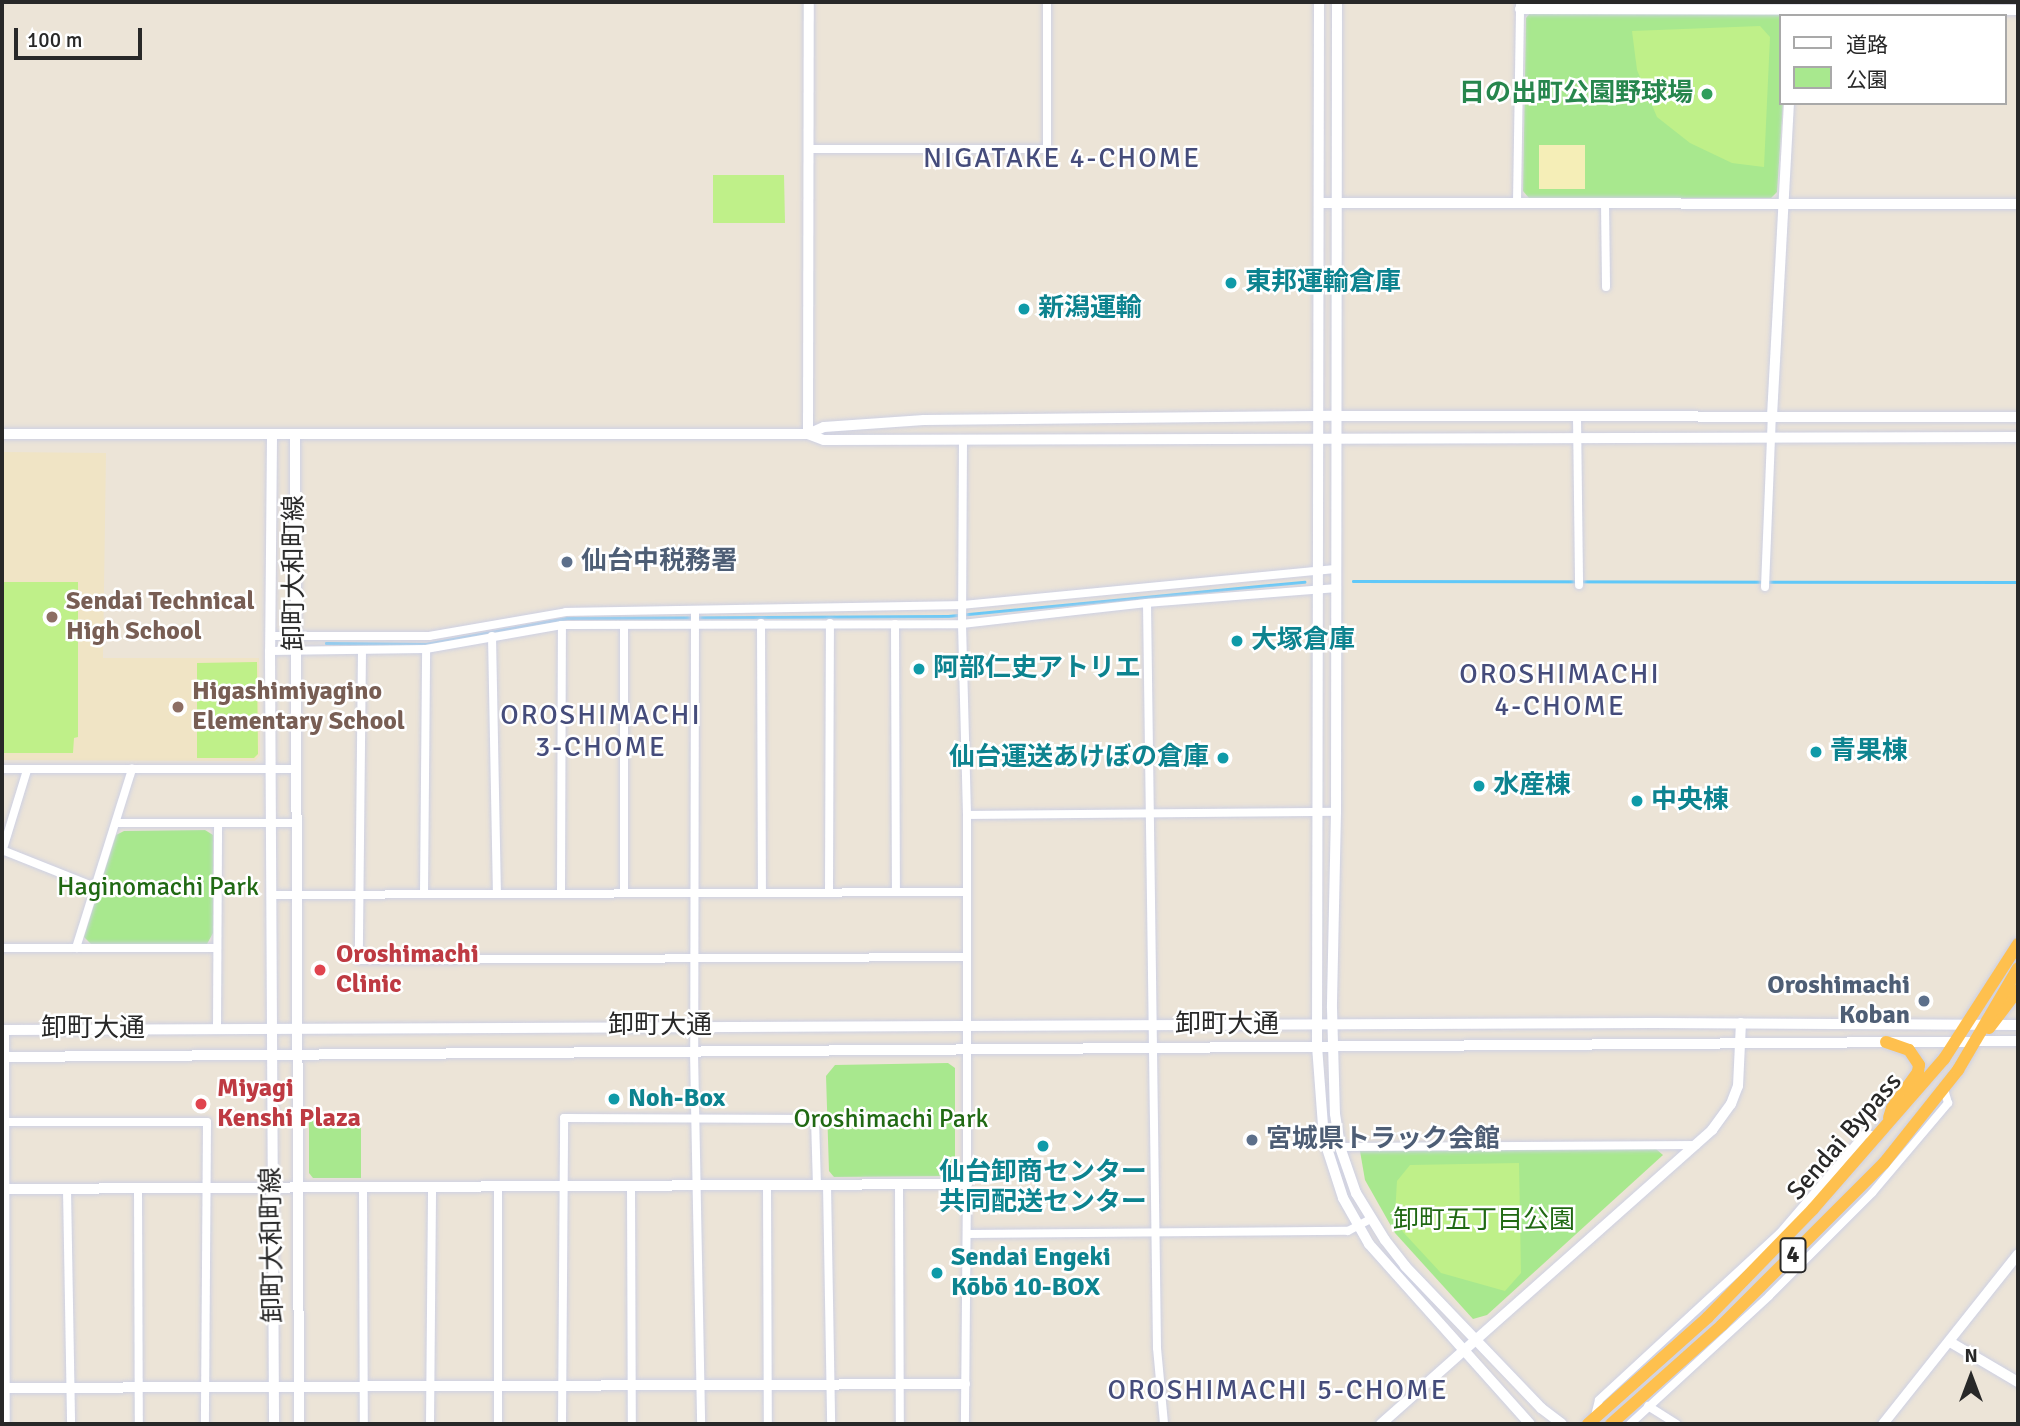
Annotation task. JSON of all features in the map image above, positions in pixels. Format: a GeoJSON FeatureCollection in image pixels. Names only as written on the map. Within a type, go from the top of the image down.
{"type":"FeatureCollection","features":[{"type":"Feature","properties":{"kind":"highway","name":"Sendai Bypass"},"geometry":{"type":"LineString","coordinates":[[1588,1423],[1709,1317],[1813,1209],[1888,1125],[1956,1042],[2018,944]]}},
{"type":"Feature","properties":{"kind":"highway","name":"4"},"geometry":{"type":"LineString","coordinates":[[1988,1026],[2018,968]]}},
{"type":"Feature","properties":{"kind":"highway","name":"4"},"geometry":{"type":"LineString","coordinates":[[1976,1041],[2018,990]]}},
{"type":"Feature","properties":{"kind":"highway","name":"Sendai Bypass"},"geometry":{"type":"LineString","coordinates":[[1611,1424],[1644,1403],[1865,1182],[1944,1089],[1976,1041]]}},
{"type":"Feature","properties":{"kind":"highway"},"geometry":{"type":"LineString","coordinates":[[1886,1042],[1913,1054],[1919,1068],[1892,1108],[1888,1125]]}},
{"type":"Feature","properties":{"kind":"street"},"geometry":{"type":"LineString","coordinates":[[808,434],[809,2]]}},
{"type":"Feature","properties":{"kind":"street"},"geometry":{"type":"LineString","coordinates":[[808,149],[1047,149],[1047,2]]}},
{"type":"Feature","properties":{"kind":"street"},"geometry":{"type":"LineString","coordinates":[[1319,2],[1321,438],[1317,1046],[1324,1139],[1343,1198],[1358,1227],[1396,1278],[1530,1424]]}},
{"type":"Feature","properties":{"kind":"street"},"geometry":{"type":"LineString","coordinates":[[1337,2],[1336,812],[1333,1046],[1335,1114],[1340,1147],[1356,1193],[1405,1266],[1544,1412],[1562,1424]]}},
{"type":"Feature","properties":{"kind":"street"},"geometry":{"type":"LineString","coordinates":[[1517,202],[1520,5],[2018,10]]}},
{"type":"Feature","properties":{"kind":"street"},"geometry":{"type":"LineString","coordinates":[[1765,582],[1788,105]]}},
{"type":"Feature","properties":{"kind":"street"},"geometry":{"type":"LineString","coordinates":[[1605,202],[1606,287]]}},
{"type":"Feature","properties":{"kind":"street"},"geometry":{"type":"LineString","coordinates":[[1319,203],[2018,204]]}},
{"type":"Feature","properties":{"kind":"street"},"geometry":{"type":"LineString","coordinates":[[808,434],[824,427],[924,419],[1319,416],[2018,417]]}},
{"type":"Feature","properties":{"kind":"street"},"geometry":{"type":"LineString","coordinates":[[1577,416],[1579,580]]}},
{"type":"Feature","properties":{"kind":"street"},"geometry":{"type":"LineString","coordinates":[[2,434],[808,434],[824,440],[1577,436],[2018,437]]}},
{"type":"Feature","properties":{"kind":"street","name":"卸町大和町線"},"geometry":{"type":"LineString","coordinates":[[272,436],[270,651],[274,1424]]}},
{"type":"Feature","properties":{"kind":"street","name":"卸町大和町線"},"geometry":{"type":"LineString","coordinates":[[295,436],[299,1424]]}},
{"type":"Feature","properties":{"kind":"street"},"geometry":{"type":"LineString","coordinates":[[963,439],[962,621],[967,815],[965,1424]]}},
{"type":"Feature","properties":{"kind":"street"},"geometry":{"type":"LineString","coordinates":[[270,636],[429,636],[566,612],[962,606],[1336,569]]}},
{"type":"Feature","properties":{"kind":"street"},"geometry":{"type":"LineString","coordinates":[[270,651],[426,649],[562,625],[895,624],[962,621],[1336,588]]}},
{"type":"Feature","properties":{"kind":"street"},"geometry":{"type":"LineString","coordinates":[[1147,603],[1157,1348],[1164,1424]]}},
{"type":"Feature","properties":{"kind":"street"},"geometry":{"type":"LineString","coordinates":[[695,610],[694,1051],[701,1424]]}},
{"type":"Feature","properties":{"kind":"street"},"geometry":{"type":"LineString","coordinates":[[761,623],[762,892]]}},
{"type":"Feature","properties":{"kind":"street"},"geometry":{"type":"LineString","coordinates":[[829,891],[830,623]]}},
{"type":"Feature","properties":{"kind":"street"},"geometry":{"type":"LineString","coordinates":[[895,624],[896,891]]}},
{"type":"Feature","properties":{"kind":"street"},"geometry":{"type":"LineString","coordinates":[[561,892],[562,625]]}},
{"type":"Feature","properties":{"kind":"street"},"geometry":{"type":"LineString","coordinates":[[624,626],[624,892]]}},
{"type":"Feature","properties":{"kind":"street"},"geometry":{"type":"LineString","coordinates":[[492,636],[496,893]]}},
{"type":"Feature","properties":{"kind":"street"},"geometry":{"type":"LineString","coordinates":[[424,894],[426,649]]}},
{"type":"Feature","properties":{"kind":"street"},"geometry":{"type":"LineString","coordinates":[[362,650],[359,960],[966,957]]}},
{"type":"Feature","properties":{"kind":"street"},"geometry":{"type":"LineString","coordinates":[[2,769],[295,769]]}},
{"type":"Feature","properties":{"kind":"street"},"geometry":{"type":"LineString","coordinates":[[76,948],[132,769]]}},
{"type":"Feature","properties":{"kind":"street"},"geometry":{"type":"LineString","coordinates":[[27,770],[2,851],[95,887]]}},
{"type":"Feature","properties":{"kind":"street"},"geometry":{"type":"LineString","coordinates":[[967,815],[1336,812]]}},
{"type":"Feature","properties":{"kind":"street"},"geometry":{"type":"LineString","coordinates":[[116,823],[296,823]]}},
{"type":"Feature","properties":{"kind":"street"},"geometry":{"type":"LineString","coordinates":[[217,1028],[218,825]]}},
{"type":"Feature","properties":{"kind":"street"},"geometry":{"type":"LineString","coordinates":[[271,895],[695,891],[967,892]]}},
{"type":"Feature","properties":{"kind":"street"},"geometry":{"type":"LineString","coordinates":[[2,948],[217,948]]}},
{"type":"Feature","properties":{"kind":"street"},"geometry":{"type":"LineString","coordinates":[[1381,1424],[1723,1118],[1738,1086],[1741,1023]]}},
{"type":"Feature","properties":{"kind":"street","name":"卸町大通"},"geometry":{"type":"LineString","coordinates":[[3,1030],[1741,1023],[2018,1026]]}},
{"type":"Feature","properties":{"kind":"street"},"geometry":{"type":"LineString","coordinates":[[3,1030],[5,1424]]}},
{"type":"Feature","properties":{"kind":"street"},"geometry":{"type":"LineString","coordinates":[[3,1057],[2018,1041]]}},
{"type":"Feature","properties":{"kind":"street"},"geometry":{"type":"LineString","coordinates":[[562,1424],[564,1118],[695,1118],[815,1119],[822,1185],[831,1424]]}},
{"type":"Feature","properties":{"kind":"street"},"geometry":{"type":"LineString","coordinates":[[4,1122],[207,1122],[205,1424]]}},
{"type":"Feature","properties":{"kind":"street"},"geometry":{"type":"LineString","coordinates":[[1340,1147],[1696,1144]]}},
{"type":"Feature","properties":{"kind":"street"},"geometry":{"type":"LineString","coordinates":[[5,1189],[967,1184]]}},
{"type":"Feature","properties":{"kind":"street"},"geometry":{"type":"LineString","coordinates":[[767,1185],[768,1424]]}},
{"type":"Feature","properties":{"kind":"street"},"geometry":{"type":"LineString","coordinates":[[899,1185],[901,1424]]}},
{"type":"Feature","properties":{"kind":"street"},"geometry":{"type":"LineString","coordinates":[[631,1186],[632,1424]]}},
{"type":"Feature","properties":{"kind":"street"},"geometry":{"type":"LineString","coordinates":[[498,1187],[498,1424]]}},
{"type":"Feature","properties":{"kind":"street"},"geometry":{"type":"LineString","coordinates":[[363,1188],[364,1424]]}},
{"type":"Feature","properties":{"kind":"street"},"geometry":{"type":"LineString","coordinates":[[430,1424],[432,1188]]}},
{"type":"Feature","properties":{"kind":"street"},"geometry":{"type":"LineString","coordinates":[[67,1189],[71,1424]]}},
{"type":"Feature","properties":{"kind":"street"},"geometry":{"type":"LineString","coordinates":[[138,1189],[139,1424]]}},
{"type":"Feature","properties":{"kind":"street"},"geometry":{"type":"LineString","coordinates":[[967,1234],[1348,1231],[1371,1219]]}},
{"type":"Feature","properties":{"kind":"street"},"geometry":{"type":"LineString","coordinates":[[1883,1424],[2018,1254]]}},
{"type":"Feature","properties":{"kind":"street"},"geometry":{"type":"LineString","coordinates":[[1950,1342],[2018,1382]]}},
{"type":"Feature","properties":{"kind":"street"},"geometry":{"type":"LineString","coordinates":[[5,1388],[965,1384]]}},
{"type":"Feature","properties":{"kind":"street"},"geometry":{"type":"LineString","coordinates":[[1630,1424],[1644,1403],[1677,1424]]}},
{"type":"Feature","properties":{"kind":"shaded area","name":"Sendai Technical High School"},"geometry":{"type":"Polygon","coordinates":[[[2,452],[106,453],[103,658],[259,658],[260,755],[255,761],[2,760],[2,452]]]}},
{"type":"Feature","properties":{"kind":"green space"},"geometry":{"type":"Polygon","coordinates":[[[1530,13],[1782,13],[1778,14],[1778,105],[1783,105],[1777,192],[1771,198],[1529,198],[1523,191],[1526,18],[1530,13]]]}},
{"type":"Feature","properties":{"kind":"green space","name":"日の出町公園野球場"},"geometry":{"type":"Polygon","coordinates":[[[1760,26],[1770,37],[1764,167],[1732,163],[1690,143],[1657,117],[1637,70],[1632,31],[1760,26]]]}},
{"type":"Feature","properties":{"kind":"green space"},"geometry":{"type":"Polygon","coordinates":[[[713,175],[784,175],[785,223],[713,223],[713,175]]]}},
{"type":"Feature","properties":{"kind":"green space"},"geometry":{"type":"Polygon","coordinates":[[[2,582],[78,582],[78,737],[74,738],[73,753],[2,753],[2,582]]]}},
{"type":"Feature","properties":{"kind":"green space"},"geometry":{"type":"Polygon","coordinates":[[[257,662],[258,754],[254,758],[197,758],[197,663],[257,662]]]}},
{"type":"Feature","properties":{"kind":"green space","name":"Haginomachi Park"},"geometry":{"type":"Polygon","coordinates":[[[205,830],[213,835],[213,933],[207,944],[91,944],[84,937],[116,835],[124,831],[205,830]]]}},
{"type":"Feature","properties":{"kind":"green space","name":"Oroshimachi Park"},"geometry":{"type":"Polygon","coordinates":[[[948,1063],[955,1068],[955,1169],[949,1176],[834,1177],[829,1171],[826,1076],[835,1065],[948,1063]]]}},
{"type":"Feature","properties":{"kind":"green space"},"geometry":{"type":"Polygon","coordinates":[[[309,1117],[361,1118],[361,1178],[313,1178],[309,1173],[309,1117]]]}},
{"type":"Feature","properties":{"kind":"green space","name":"卸町五丁目公園"},"geometry":{"type":"Polygon","coordinates":[[[1656,1149],[1663,1155],[1487,1315],[1473,1319],[1395,1233],[1365,1180],[1360,1151],[1656,1149]]]}},
{"type":"Feature","properties":{"kind":"green space"},"geometry":{"type":"Polygon","coordinates":[[[1519,1163],[1521,1273],[1505,1291],[1441,1273],[1403,1232],[1395,1215],[1397,1181],[1410,1165],[1519,1163]]]}},
{"type":"Feature","properties":{"kind":"sand"},"geometry":{"type":"Polygon","coordinates":[[[1539,145],[1585,145],[1585,189],[1539,189],[1539,145]]]}},
{"type":"Feature","properties":{"kind":"waterway"},"geometry":{"type":"LineString","coordinates":[[1353,581],[2018,582]]}},
{"type":"Feature","properties":{"kind":"waterway"},"geometry":{"type":"LineString","coordinates":[[326,643],[426,644],[567,618],[948,616],[1304,582]]}},
{"type":"Feature","properties":{"kind":"place","name":"日の出町公園野球場"},"geometry":{"type":"Point","coordinates":[1707,94]}},
{"type":"Feature","properties":{"kind":"place","name":"東邦運輸倉庫"},"geometry":{"type":"Point","coordinates":[1231,283]}},
{"type":"Feature","properties":{"kind":"place","name":"新潟運輸"},"geometry":{"type":"Point","coordinates":[1024,309]}},
{"type":"Feature","properties":{"kind":"place","name":"仙台中税務署"},"geometry":{"type":"Point","coordinates":[567,562]}},
{"type":"Feature","properties":{"kind":"place","name":"Sendai Technical High School"},"geometry":{"type":"Point","coordinates":[52,617]}},
{"type":"Feature","properties":{"kind":"place","name":"大塚倉庫"},"geometry":{"type":"Point","coordinates":[1237,641]}},
{"type":"Feature","properties":{"kind":"place","name":"阿部仁史アトリエ"},"geometry":{"type":"Point","coordinates":[919,669]}},
{"type":"Feature","properties":{"kind":"place","name":"Higashimiyagino Elementary School"},"geometry":{"type":"Point","coordinates":[178,707]}},
{"type":"Feature","properties":{"kind":"place","name":"青果棟"},"geometry":{"type":"Point","coordinates":[1816,752]}},
{"type":"Feature","properties":{"kind":"place","name":"仙台運送あけぼの倉庫"},"geometry":{"type":"Point","coordinates":[1223,758]}},
{"type":"Feature","properties":{"kind":"place","name":"水産棟"},"geometry":{"type":"Point","coordinates":[1479,786]}},
{"type":"Feature","properties":{"kind":"place","name":"中央棟"},"geometry":{"type":"Point","coordinates":[1637,801]}},
{"type":"Feature","properties":{"kind":"place","name":"Oroshimachi Clinic"},"geometry":{"type":"Point","coordinates":[320,970]}},
{"type":"Feature","properties":{"kind":"place","name":"Oroshimachi Koban"},"geometry":{"type":"Point","coordinates":[1924,1001]}},
{"type":"Feature","properties":{"kind":"place","name":"Noh-Box"},"geometry":{"type":"Point","coordinates":[614,1099]}},
{"type":"Feature","properties":{"kind":"place","name":"Miyagi Kenshi Plaza"},"geometry":{"type":"Point","coordinates":[201,1104]}},
{"type":"Feature","properties":{"kind":"place","name":"宮城県トラック会館"},"geometry":{"type":"Point","coordinates":[1252,1140]}},
{"type":"Feature","properties":{"kind":"place","name":"仙台卸商センター 共同配送センター"},"geometry":{"type":"Point","coordinates":[1043,1146]}},
{"type":"Feature","properties":{"kind":"place","name":"Sendai Engeki Kōbō 10-BOX"},"geometry":{"type":"Point","coordinates":[937,1273]}},
{"type":"Feature","properties":{"kind":"district","name":"NIGATAKE 4-CHOME"},"geometry":{"type":"Point","coordinates":[1062,158]}},
{"type":"Feature","properties":{"kind":"district","name":"OROSHIMACHI 4-CHOME"},"geometry":{"type":"Point","coordinates":[1560,690]}},
{"type":"Feature","properties":{"kind":"district","name":"OROSHIMACHI 3-CHOME"},"geometry":{"type":"Point","coordinates":[601,731]}},
{"type":"Feature","properties":{"kind":"district","name":"OROSHIMACHI 5-CHOME"},"geometry":{"type":"Point","coordinates":[1278,1390]}}]}
